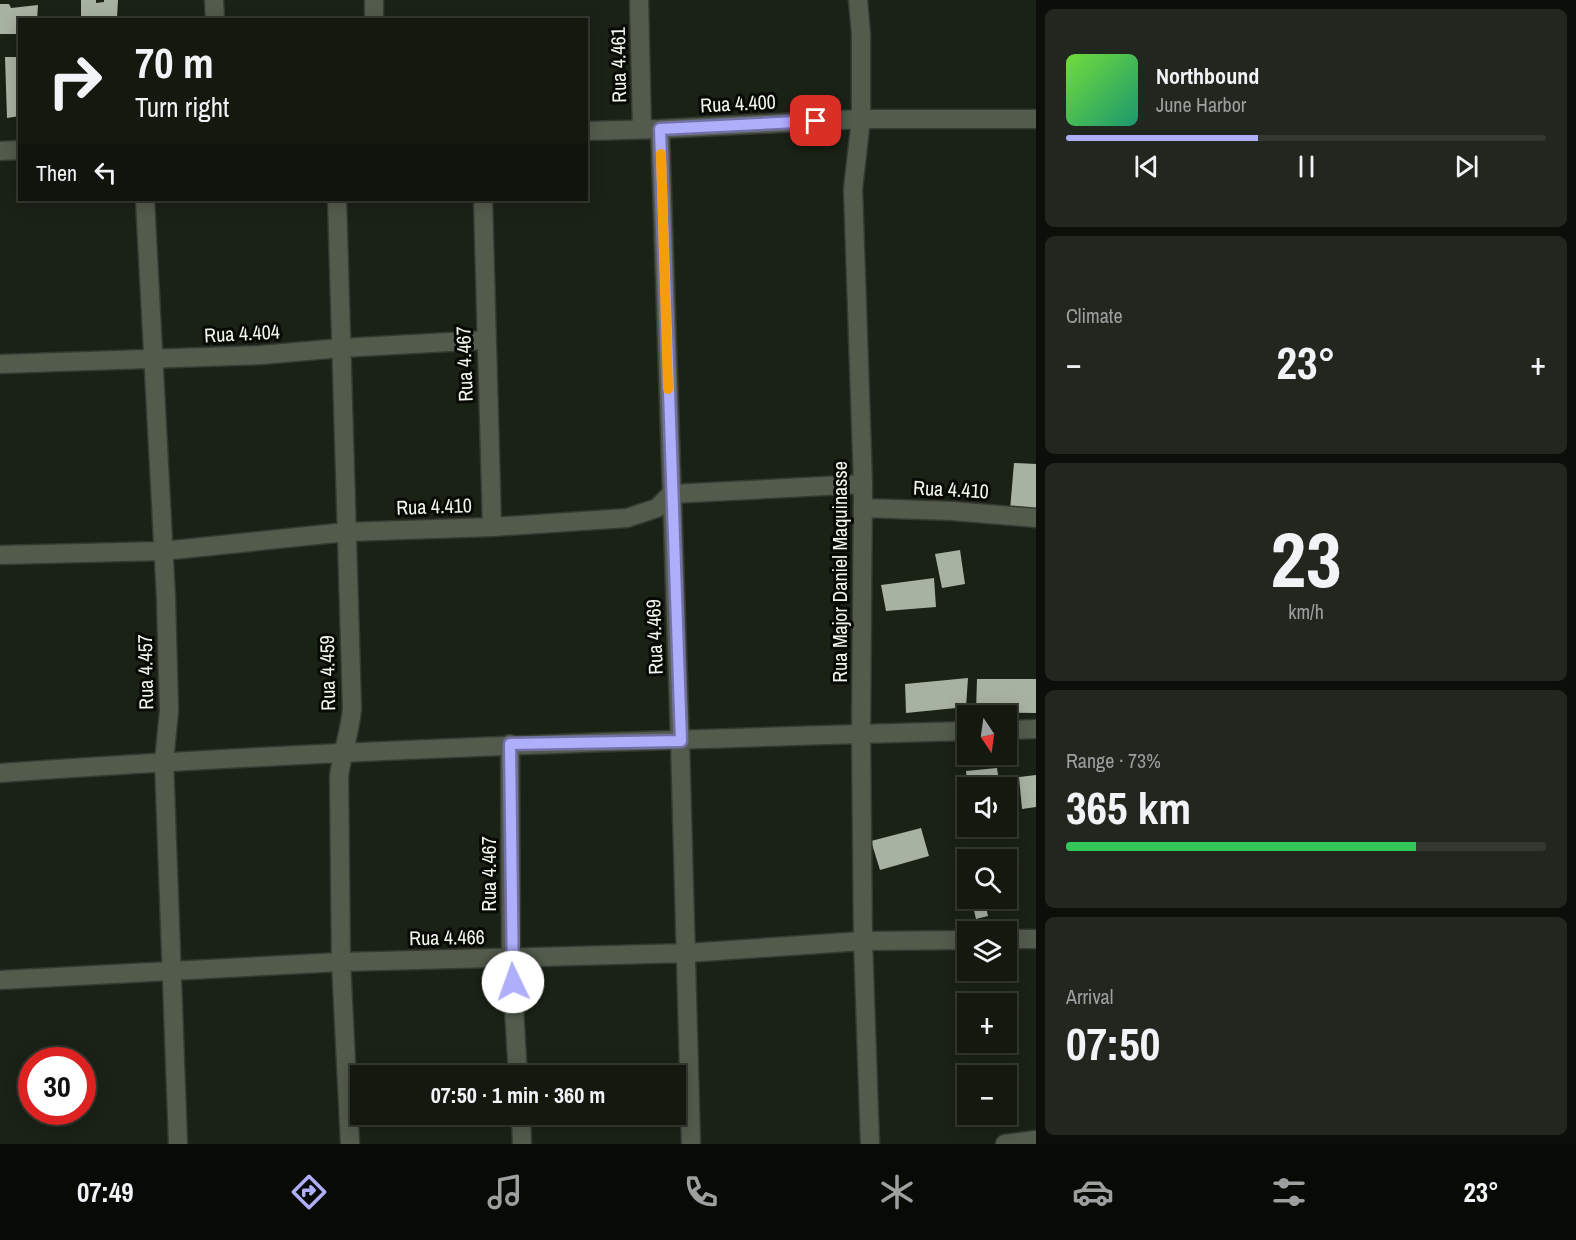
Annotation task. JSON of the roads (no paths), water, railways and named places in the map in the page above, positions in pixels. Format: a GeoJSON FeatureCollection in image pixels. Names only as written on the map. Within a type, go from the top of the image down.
{"type":"FeatureCollection","features":[{"type":"Feature","properties":{"kind":"street"},"geometry":{"type":"LineString","coordinates":[[214,0],[215,18]]}},
{"type":"Feature","properties":{"kind":"street"},"geometry":{"type":"LineString","coordinates":[[374,0],[375,18]]}},
{"type":"Feature","properties":{"kind":"street","name":"Rua 4.461"},"geometry":{"type":"LineString","coordinates":[[639,0],[642,129]]}},
{"type":"Feature","properties":{"kind":"street","name":"Rua Major Daniel Maquinasse"},"geometry":{"type":"LineString","coordinates":[[858,0],[861,119],[853,189],[863,484],[861,734],[863,942],[870,1144]]}},
{"type":"Feature","properties":{"kind":"street","name":"Rua 4.400"},"geometry":{"type":"LineString","coordinates":[[588,130],[660,129],[861,119],[1036,119]]}},
{"type":"Feature","properties":{"kind":"street","name":"Rua 4.469"},"geometry":{"type":"LineString","coordinates":[[660,129],[681,741],[691,1144]]}},
{"type":"Feature","properties":{"kind":"street"},"geometry":{"type":"LineString","coordinates":[[0,151],[18,150]]}},
{"type":"Feature","properties":{"kind":"street","name":"Rua 4.457"},"geometry":{"type":"LineString","coordinates":[[145,201],[169,711],[164,761],[178,1144]]}},
{"type":"Feature","properties":{"kind":"street","name":"Rua 4.459"},"geometry":{"type":"LineString","coordinates":[[337,201],[352,709],[349,738],[343,753],[339,776],[341,962],[350,1144]]}},
{"type":"Feature","properties":{"kind":"street","name":"Rua 4.467"},"geometry":{"type":"LineString","coordinates":[[483,201],[492,527]]}},
{"type":"Feature","properties":{"kind":"street","name":"Rua 4.404"},"geometry":{"type":"LineString","coordinates":[[0,364],[261,355],[486,340]]}},
{"type":"Feature","properties":{"kind":"street"},"geometry":{"type":"LineString","coordinates":[[671,495],[863,484]]}},
{"type":"Feature","properties":{"kind":"street","name":"Rua 4.410"},"geometry":{"type":"LineString","coordinates":[[0,555],[163,551],[346,532],[492,527],[627,518],[657,508],[671,495]]}},
{"type":"Feature","properties":{"kind":"street","name":"Rua 4.410"},"geometry":{"type":"LineString","coordinates":[[863,508],[952,510],[1036,518]]}},
{"type":"Feature","properties":{"kind":"street"},"geometry":{"type":"LineString","coordinates":[[1017,730],[1036,729]]}},
{"type":"Feature","properties":{"kind":"street"},"geometry":{"type":"LineString","coordinates":[[0,773],[164,761],[510,744],[681,741],[957,731]]}},
{"type":"Feature","properties":{"kind":"street","name":"Rua 4.467"},"geometry":{"type":"LineString","coordinates":[[510,744],[511,958],[517,1065]]}},
{"type":"Feature","properties":{"kind":"street"},"geometry":{"type":"LineString","coordinates":[[1017,939],[1036,939]]}},
{"type":"Feature","properties":{"kind":"street","name":"Rua 4.466"},"geometry":{"type":"LineString","coordinates":[[0,980],[341,962],[687,954],[863,942],[957,940]]}},
{"type":"Feature","properties":{"kind":"street"},"geometry":{"type":"LineString","coordinates":[[521,1125],[522,1144]]}},
{"type":"Feature","properties":{"kind":"street"},"geometry":{"type":"LineString","coordinates":[[1005,1144],[1036,1140]]}}]}
